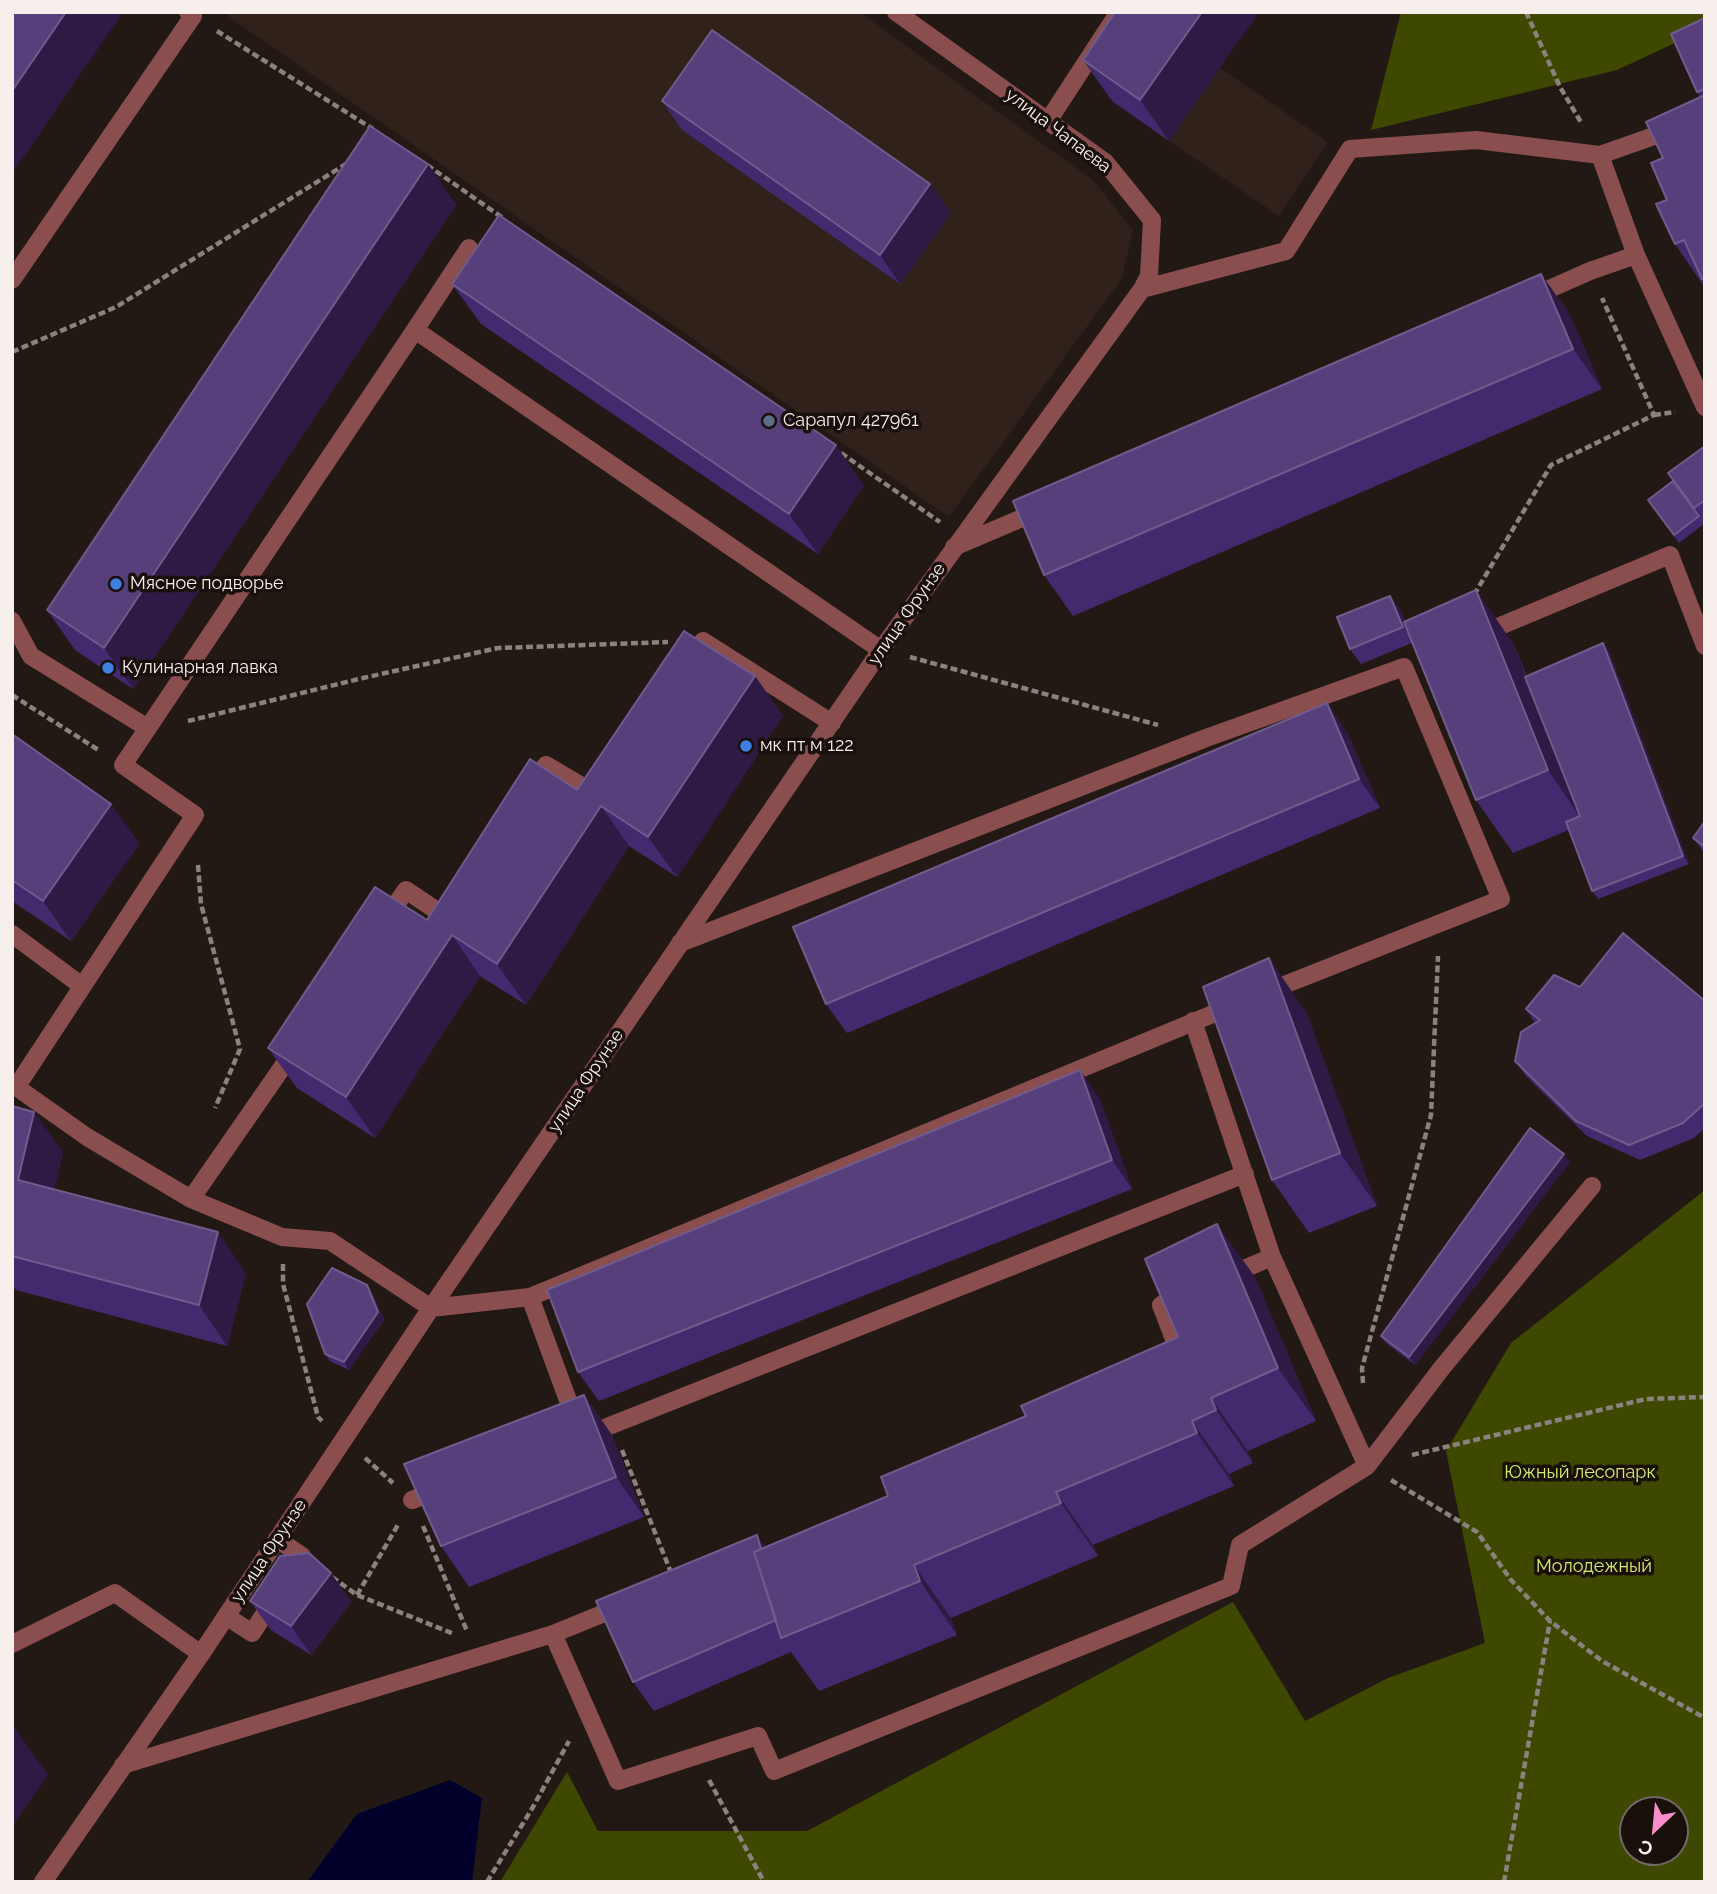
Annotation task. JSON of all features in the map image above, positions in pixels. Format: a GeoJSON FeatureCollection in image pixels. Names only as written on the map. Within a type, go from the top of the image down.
{"type":"FeatureCollection","features":[{"type":"Feature","properties":{"kind":"street","name":"улица Чапаева"},"geometry":{"type":"LineString","coordinates":[[897,12],[1105,162],[1152,220],[1149,276],[1142,289]]}},
{"type":"Feature","properties":{"kind":"street"},"geometry":{"type":"LineString","coordinates":[[1048,121],[1119,12]]}},
{"type":"Feature","properties":{"kind":"street"},"geometry":{"type":"LineString","coordinates":[[12,280],[191,14]]}},
{"type":"Feature","properties":{"kind":"street"},"geometry":{"type":"LineString","coordinates":[[1142,289],[1286,251],[1350,149],[1476,140],[1600,155],[1705,118]]}},
{"type":"Feature","properties":{"kind":"street"},"geometry":{"type":"LineString","coordinates":[[1600,155],[1636,255],[1705,407]]}},
{"type":"Feature","properties":{"kind":"street"},"geometry":{"type":"LineString","coordinates":[[469,248],[122,765],[195,815],[15,1085],[87,1137],[191,1199],[282,1237],[330,1241],[431,1307],[530,1297],[1194,1021],[1501,900],[1410,664],[1206,738],[680,943]]}},
{"type":"Feature","properties":{"kind":"street"},"geometry":{"type":"LineString","coordinates":[[1513,304],[1590,271],[1636,255]]}},
{"type":"Feature","properties":{"kind":"street","name":"улица Фрунзе"},"geometry":{"type":"LineString","coordinates":[[43,1882],[201,1654],[431,1307],[881,650],[1142,289]]}},
{"type":"Feature","properties":{"kind":"street"},"geometry":{"type":"LineString","coordinates":[[415,330],[881,650]]}},
{"type":"Feature","properties":{"kind":"street"},"geometry":{"type":"LineString","coordinates":[[954,547],[1055,503]]}},
{"type":"Feature","properties":{"kind":"street"},"geometry":{"type":"LineString","coordinates":[[1467,640],[1670,555],[1705,646]]}},
{"type":"Feature","properties":{"kind":"street"},"geometry":{"type":"LineString","coordinates":[[12,621],[32,656],[146,727]]}},
{"type":"Feature","properties":{"kind":"street"},"geometry":{"type":"LineString","coordinates":[[680,674],[703,641],[832,723]]}},
{"type":"Feature","properties":{"kind":"street"},"geometry":{"type":"LineString","coordinates":[[523,800],[546,765],[597,795],[612,773]]}},
{"type":"Feature","properties":{"kind":"street"},"geometry":{"type":"LineString","coordinates":[[374,936],[406,890],[446,917],[462,893]]}},
{"type":"Feature","properties":{"kind":"street"},"geometry":{"type":"LineString","coordinates":[[12,934],[82,986]]}},
{"type":"Feature","properties":{"kind":"street"},"geometry":{"type":"LineString","coordinates":[[1194,1021],[1272,1256],[1367,1466]]}},
{"type":"Feature","properties":{"kind":"street"},"geometry":{"type":"LineString","coordinates":[[191,1199],[302,1039]]}},
{"type":"Feature","properties":{"kind":"street"},"geometry":{"type":"LineString","coordinates":[[530,1297],[575,1440],[1245,1174]]}},
{"type":"Feature","properties":{"kind":"street"},"geometry":{"type":"LineString","coordinates":[[553,1634],[618,1781],[758,1737],[774,1771],[1231,1586],[1240,1545],[1367,1466],[1441,1369],[1592,1186]]}},
{"type":"Feature","properties":{"kind":"street"},"geometry":{"type":"LineString","coordinates":[[1189,1381],[1161,1305],[1272,1256]]}},
{"type":"Feature","properties":{"kind":"street"},"geometry":{"type":"LineString","coordinates":[[412,1500],[451,1485]]}},
{"type":"Feature","properties":{"kind":"street"},"geometry":{"type":"LineString","coordinates":[[226,1616],[252,1633],[302,1556],[277,1539]]}},
{"type":"Feature","properties":{"kind":"street"},"geometry":{"type":"LineString","coordinates":[[123,1765],[553,1634],[676,1584]]}},
{"type":"Feature","properties":{"kind":"street"},"geometry":{"type":"LineString","coordinates":[[12,1644],[115,1593],[201,1654]]}},
{"type":"Feature","properties":{"kind":"path"},"geometry":{"type":"LineString","coordinates":[[1526,12],[1560,87],[1600,155]]}},
{"type":"Feature","properties":{"kind":"path"},"geometry":{"type":"LineString","coordinates":[[191,14],[377,131]]}},
{"type":"Feature","properties":{"kind":"path"},"geometry":{"type":"LineString","coordinates":[[12,352],[116,307],[353,160]]}},
{"type":"Feature","properties":{"kind":"path"},"geometry":{"type":"LineString","coordinates":[[422,162],[514,226]]}},
{"type":"Feature","properties":{"kind":"path"},"geometry":{"type":"LineString","coordinates":[[1469,604],[1551,465],[1654,415],[1590,271]]}},
{"type":"Feature","properties":{"kind":"path"},"geometry":{"type":"LineString","coordinates":[[833,448],[947,527]]}},
{"type":"Feature","properties":{"kind":"path"},"geometry":{"type":"LineString","coordinates":[[146,727],[170,725],[498,648],[703,641]]}},
{"type":"Feature","properties":{"kind":"path"},"geometry":{"type":"LineString","coordinates":[[881,650],[1206,738]]}},
{"type":"Feature","properties":{"kind":"path"},"geometry":{"type":"LineString","coordinates":[[12,695],[122,765]]}},
{"type":"Feature","properties":{"kind":"path"},"geometry":{"type":"LineString","coordinates":[[195,815],[201,904],[240,1049],[212,1116]]}},
{"type":"Feature","properties":{"kind":"path"},"geometry":{"type":"LineString","coordinates":[[1367,1466],[1646,1399],[1705,1397]]}},
{"type":"Feature","properties":{"kind":"path"},"geometry":{"type":"LineString","coordinates":[[612,1426],[676,1584]]}},
{"type":"Feature","properties":{"kind":"path"},"geometry":{"type":"LineString","coordinates":[[357,1594],[412,1500]]}},
{"type":"Feature","properties":{"kind":"path"},"geometry":{"type":"LineString","coordinates":[[302,1556],[357,1594],[458,1635]]}},
{"type":"Feature","properties":{"kind":"path"},"geometry":{"type":"LineString","coordinates":[[1504,1882],[1550,1620]]}},
{"type":"Feature","properties":{"kind":"path"},"geometry":{"type":"LineString","coordinates":[[487,1882],[533,1807],[586,1710]]}},
{"type":"Feature","properties":{"kind":"path"},"geometry":{"type":"LineString","coordinates":[[695,1755],[764,1882]]}},
{"type":"Feature","properties":{"kind":"shaded area"},"geometry":{"type":"Polygon","coordinates":[[[222,12],[859,12],[1093,180],[1133,230],[1122,278],[949,517],[222,12]]]}},
{"type":"Feature","properties":{"kind":"shaded area"},"geometry":{"type":"Polygon","coordinates":[[[1220,68],[1328,142],[1279,216],[1169,141],[1220,68]]]}},
{"type":"Feature","properties":{"kind":"green space"},"geometry":{"type":"Polygon","coordinates":[[[1401,12],[1705,12],[1705,29],[1617,70],[1371,130],[1401,12]]]}},
{"type":"Feature","properties":{"kind":"green space"},"geometry":{"type":"Polygon","coordinates":[[[1705,1190],[1705,1882],[500,1882],[567,1772],[598,1831],[807,1831],[1233,1602],[1305,1721],[1388,1678],[1485,1643],[1446,1451],[1511,1343],[1705,1190]]]}},
{"type":"Feature","properties":{"kind":"water"},"geometry":{"type":"Polygon","coordinates":[[[450,1780],[482,1798],[472,1882],[307,1882],[357,1814],[450,1780]]]}},
{"type":"Feature","properties":{"kind":"building"},"geometry":{"type":"Polygon","coordinates":[[[12,12],[66,12],[12,91],[12,12]]]}},
{"type":"Feature","properties":{"kind":"building"},"geometry":{"type":"Polygon","coordinates":[[[1115,12],[1202,12],[1140,100],[1083,60],[1115,12]]]}},
{"type":"Feature","properties":{"kind":"building"},"geometry":{"type":"Polygon","coordinates":[[[1705,18],[1705,89],[1697,92],[1671,34],[1705,18]]]}},
{"type":"Feature","properties":{"kind":"building"},"geometry":{"type":"Polygon","coordinates":[[[712,30],[930,184],[880,255],[662,101],[712,30]]]}},
{"type":"Feature","properties":{"kind":"building"},"geometry":{"type":"Polygon","coordinates":[[[1705,95],[1705,278],[1702,279],[1684,240],[1675,244],[1656,204],[1667,200],[1651,163],[1663,158],[1646,122],[1705,95]]]}},
{"type":"Feature","properties":{"kind":"building"},"geometry":{"type":"Polygon","coordinates":[[[370,126],[428,164],[104,648],[47,610],[370,126]]]}},
{"type":"Feature","properties":{"kind":"building"},"geometry":{"type":"Polygon","coordinates":[[[499,215],[836,445],[789,514],[452,284],[499,215]]]}},
{"type":"Feature","properties":{"kind":"building"},"geometry":{"type":"Polygon","coordinates":[[[1541,274],[1573,349],[1044,575],[1013,501],[1541,274]]]}},
{"type":"Feature","properties":{"kind":"building"},"geometry":{"type":"Polygon","coordinates":[[[1705,446],[1705,500],[1694,508],[1668,473],[1705,446]]]}},
{"type":"Feature","properties":{"kind":"building"},"geometry":{"type":"Polygon","coordinates":[[[1673,481],[1699,516],[1674,535],[1648,500],[1673,481]]]}},
{"type":"Feature","properties":{"kind":"building"},"geometry":{"type":"Polygon","coordinates":[[[1476,590],[1548,770],[1476,800],[1404,622],[1476,590]]]}},
{"type":"Feature","properties":{"kind":"building"},"geometry":{"type":"Polygon","coordinates":[[[1390,596],[1403,627],[1350,649],[1337,617],[1390,596]]]}},
{"type":"Feature","properties":{"kind":"building"},"geometry":{"type":"Polygon","coordinates":[[[684,631],[755,676],[648,837],[601,806],[497,964],[452,935],[346,1097],[268,1048],[375,887],[427,920],[530,759],[577,790],[684,631]]]}},
{"type":"Feature","properties":{"kind":"building"},"geometry":{"type":"Polygon","coordinates":[[[1603,643],[1683,856],[1592,891],[1566,822],[1580,816],[1525,677],[1603,643]]]}},
{"type":"Feature","properties":{"kind":"building"},"geometry":{"type":"Polygon","coordinates":[[[1327,703],[1359,779],[826,1004],[793,927],[1327,703]]]}},
{"type":"Feature","properties":{"kind":"building"},"geometry":{"type":"Polygon","coordinates":[[[12,734],[111,804],[43,901],[12,880],[12,734]]]}},
{"type":"Feature","properties":{"kind":"building"},"geometry":{"type":"Polygon","coordinates":[[[1705,821],[1705,847],[1693,838],[1705,821]]]}},
{"type":"Feature","properties":{"kind":"building"},"geometry":{"type":"Polygon","coordinates":[[[1623,933],[1705,1001],[1705,1103],[1683,1123],[1629,1145],[1576,1121],[1515,1061],[1521,1032],[1540,1020],[1526,1009],[1554,975],[1580,987],[1623,933]]]}},
{"type":"Feature","properties":{"kind":"building"},"geometry":{"type":"Polygon","coordinates":[[[1269,958],[1340,1153],[1272,1180],[1203,987],[1269,958]]]}},
{"type":"Feature","properties":{"kind":"building"},"geometry":{"type":"Polygon","coordinates":[[[1080,1070],[1112,1160],[578,1372],[547,1290],[1080,1070]]]}},
{"type":"Feature","properties":{"kind":"building"},"geometry":{"type":"Polygon","coordinates":[[[12,1106],[34,1112],[18,1180],[218,1232],[199,1305],[12,1256],[12,1106]]]}},
{"type":"Feature","properties":{"kind":"building"},"geometry":{"type":"Polygon","coordinates":[[[1530,1128],[1564,1154],[1409,1357],[1381,1336],[1530,1128]]]}},
{"type":"Feature","properties":{"kind":"building"},"geometry":{"type":"Polygon","coordinates":[[[1217,1224],[1278,1368],[1211,1398],[1216,1410],[1192,1421],[1197,1433],[1056,1492],[1061,1503],[914,1565],[920,1581],[781,1638],[754,1552],[888,1496],[881,1477],[1026,1416],[1021,1406],[1178,1337],[1145,1259],[1217,1224]]]}},
{"type":"Feature","properties":{"kind":"building"},"geometry":{"type":"Polygon","coordinates":[[[332,1268],[367,1285],[378,1312],[344,1362],[325,1354],[307,1304],[332,1268]]]}},
{"type":"Feature","properties":{"kind":"building"},"geometry":{"type":"Polygon","coordinates":[[[584,1395],[616,1477],[441,1546],[404,1464],[584,1395]]]}},
{"type":"Feature","properties":{"kind":"building"},"geometry":{"type":"Polygon","coordinates":[[[757,1535],[761,1549],[754,1552],[776,1620],[633,1682],[596,1601],[757,1535]]]}},
{"type":"Feature","properties":{"kind":"building"},"geometry":{"type":"Polygon","coordinates":[[[309,1553],[331,1573],[291,1626],[250,1601],[280,1556],[309,1553]]]}},
{"type":"Feature","properties":{"kind":"place","name":"Сарапул 427961"},"geometry":{"type":"Point","coordinates":[769,421]}},
{"type":"Feature","properties":{"kind":"place","name":"Мясное подворье"},"geometry":{"type":"Point","coordinates":[116,584]}},
{"type":"Feature","properties":{"kind":"place","name":"Кулинарная лавка"},"geometry":{"type":"Point","coordinates":[108,668]}},
{"type":"Feature","properties":{"kind":"place","name":"мк пт м 122"},"geometry":{"type":"Point","coordinates":[746,746]}},
{"type":"Feature","properties":{"kind":"park label","name":"Южный лесопарк"},"geometry":{"type":"Point","coordinates":[1580,1473]}},
{"type":"Feature","properties":{"kind":"park label","name":"Молодежный"},"geometry":{"type":"Point","coordinates":[1594,1567]}}]}
